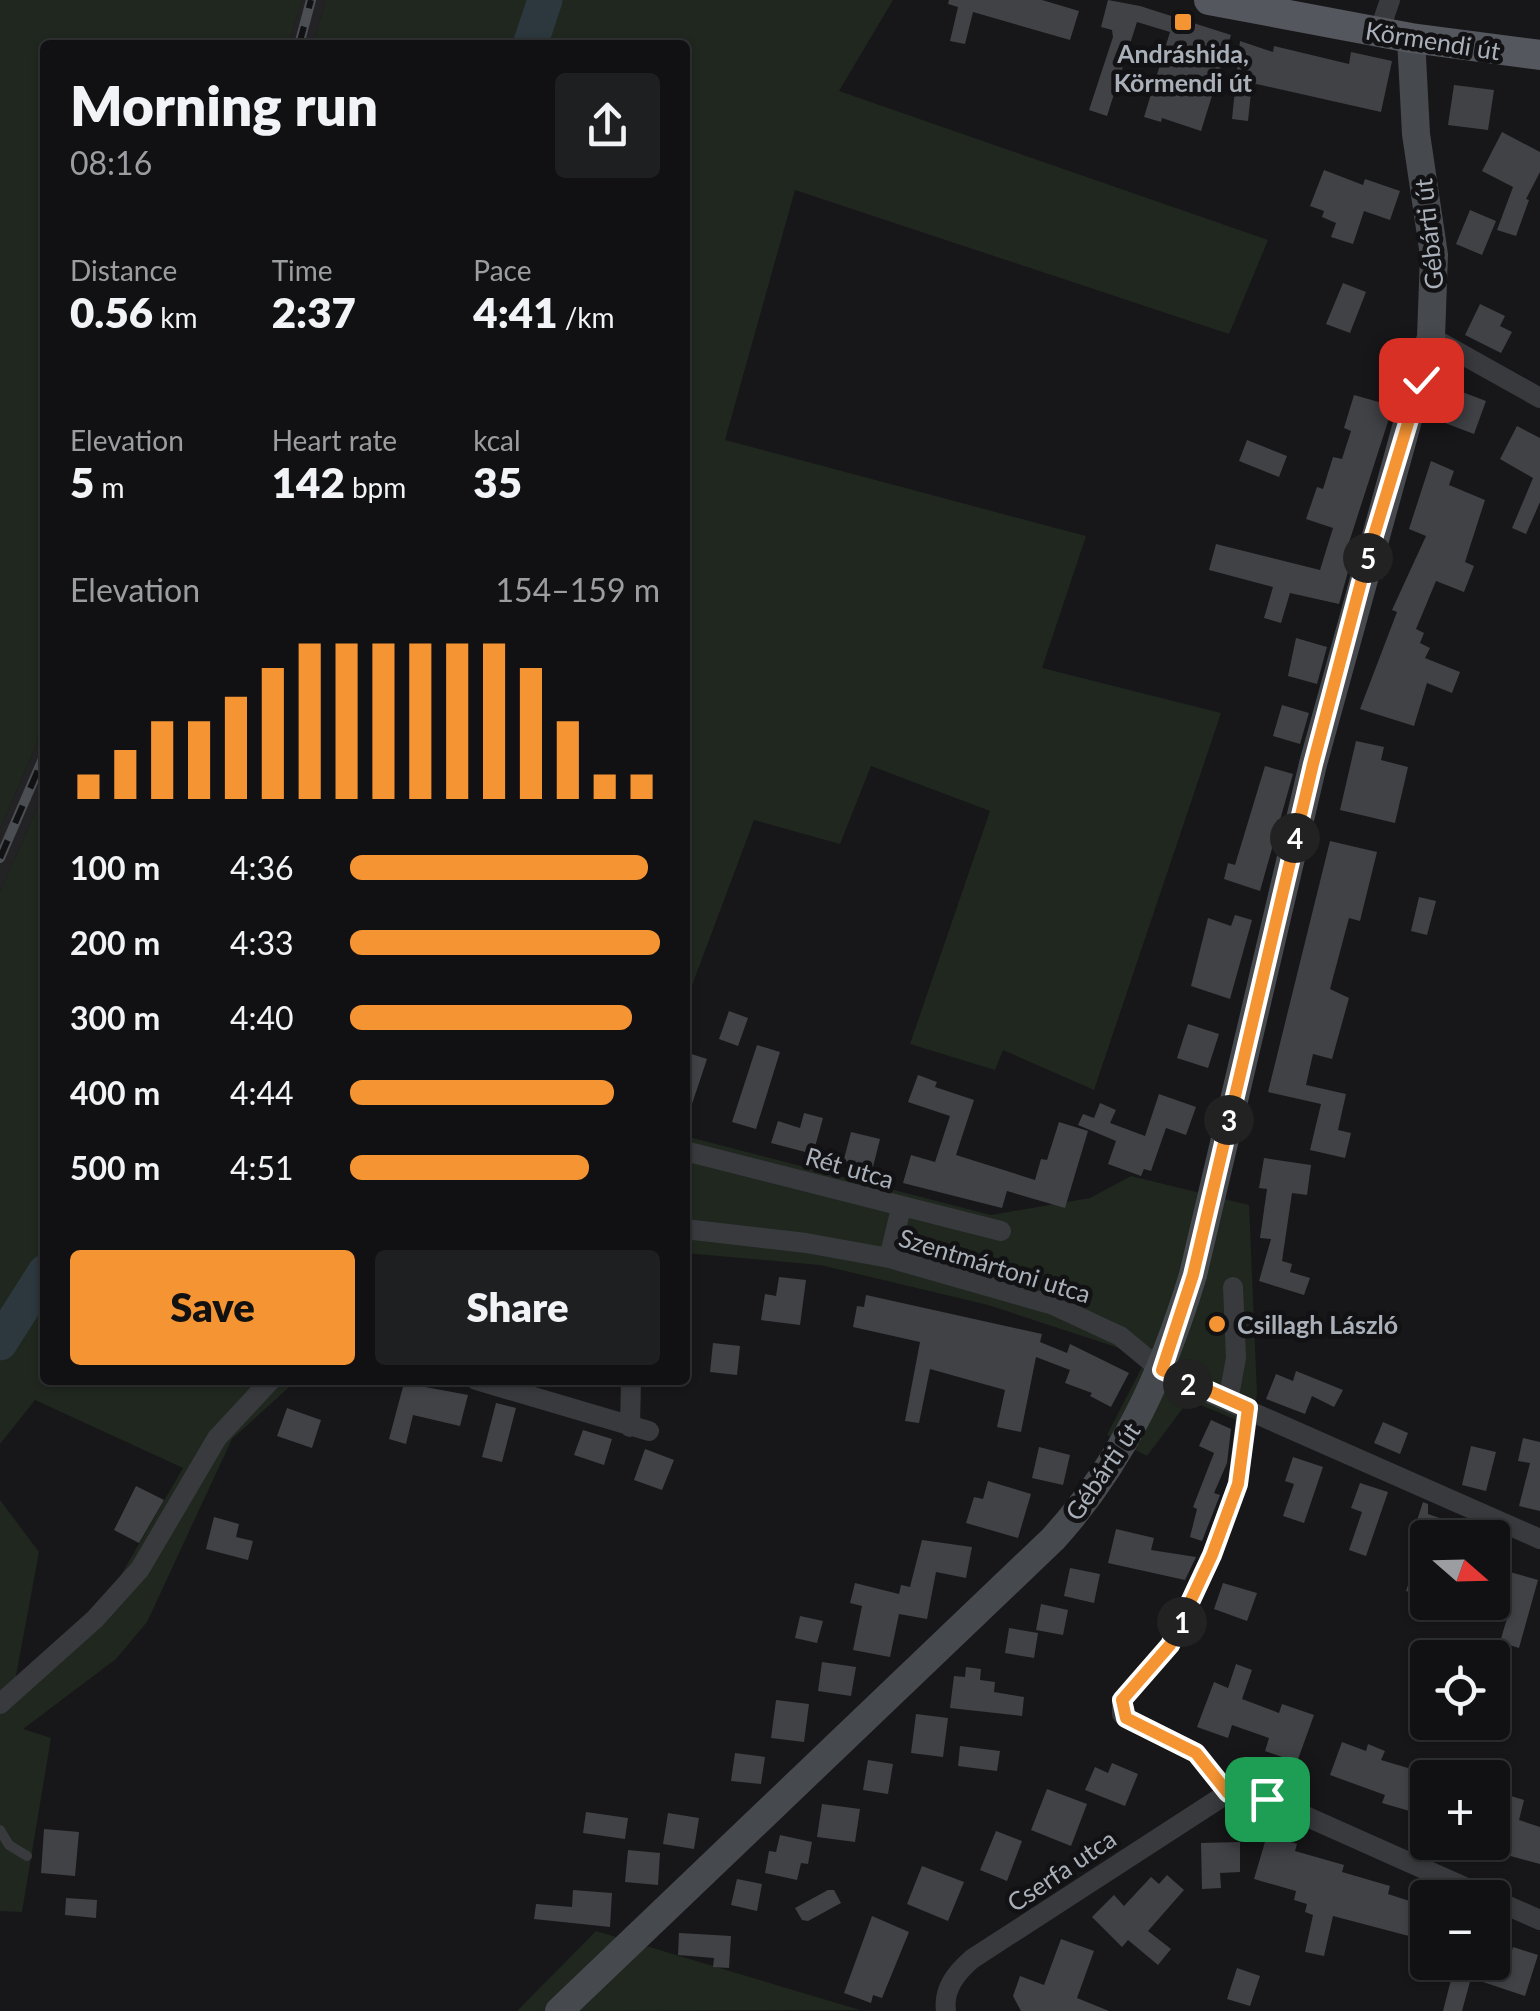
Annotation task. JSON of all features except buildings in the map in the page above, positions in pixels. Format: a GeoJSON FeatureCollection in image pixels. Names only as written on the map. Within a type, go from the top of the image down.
{"type":"FeatureCollection","features":[{"type":"Feature","properties":{"kind":"main road","name":"Körmendi út"},"geometry":{"type":"LineString","coordinates":[[1209,0],[1411,38],[1540,55]]}},
{"type":"Feature","properties":{"kind":"main road","name":"Gébárti út"},"geometry":{"type":"LineString","coordinates":[[559,2011],[1053,1539],[1106,1473],[1162,1370],[1193,1275],[1335,676],[1431,337],[1434,255],[1416,134],[1411,38]]}},
{"type":"Feature","properties":{"kind":"street"},"geometry":{"type":"LineString","coordinates":[[1380,32],[1390,0]]}},
{"type":"Feature","properties":{"kind":"street"},"geometry":{"type":"LineString","coordinates":[[1431,337],[1540,398]]}},
{"type":"Feature","properties":{"kind":"street","name":"Rét utca"},"geometry":{"type":"LineString","coordinates":[[690,1152],[1001,1231]]}},
{"type":"Feature","properties":{"kind":"street"},"geometry":{"type":"LineString","coordinates":[[889,1258],[901,1208]]}},
{"type":"Feature","properties":{"kind":"street","name":"Szentmártoni utca"},"geometry":{"type":"LineString","coordinates":[[690,1229],[889,1258],[1076,1314],[1120,1336],[1162,1370],[1540,1539]]}},
{"type":"Feature","properties":{"kind":"street"},"geometry":{"type":"LineString","coordinates":[[1232,1287],[1238,1484],[1212,1555],[1170,1645],[1122,1700],[1121,1707],[1126,1718],[1196,1753],[1228,1793],[1267,1799],[1450,1880]]}},
{"type":"Feature","properties":{"kind":"street"},"geometry":{"type":"LineString","coordinates":[[0,1704],[95,1619],[140,1569],[217,1438],[266,1385]]}},
{"type":"Feature","properties":{"kind":"street"},"geometry":{"type":"LineString","coordinates":[[493,1385],[640,1429],[632,1385]]}},
{"type":"Feature","properties":{"kind":"street","name":"Cserfa utca"},"geometry":{"type":"LineString","coordinates":[[946,2010],[952,1981],[972,1959],[1228,1793]]}},
{"type":"Feature","properties":{"kind":"street"},"geometry":{"type":"LineString","coordinates":[[1510,1907],[1540,1920]]}},
{"type":"Feature","properties":{"kind":"lane"},"geometry":{"type":"LineString","coordinates":[[0,1830],[10,1845],[27,1856]]}},
{"type":"Feature","properties":{"kind":"shaded area"},"geometry":{"type":"Polygon","coordinates":[[[0,0],[302,0],[290,40],[40,40],[40,737],[0,829],[0,0]]]}},
{"type":"Feature","properties":{"kind":"shaded area"},"geometry":{"type":"Polygon","coordinates":[[[302,0],[326,0],[314,40],[290,40],[302,0]]]}},
{"type":"Feature","properties":{"kind":"shaded area"},"geometry":{"type":"Polygon","coordinates":[[[326,0],[893,0],[839,91],[1268,240],[1229,334],[795,190],[725,440],[1086,536],[1042,668],[1221,713],[1094,1090],[1003,1050],[995,1070],[910,1044],[990,811],[871,766],[840,844],[754,820],[690,991],[690,40],[314,40],[326,0]]]}},
{"type":"Feature","properties":{"kind":"shaded area"},"geometry":{"type":"Polygon","coordinates":[[[40,737],[40,801],[0,892],[0,829],[40,737]]]}},
{"type":"Feature","properties":{"kind":"shaded area"},"geometry":{"type":"Polygon","coordinates":[[[40,801],[40,1385],[291,1385],[232,1439],[147,1622],[116,1659],[23,1729],[51,1738],[22,1912],[0,1911],[0,1500],[39,1552],[15,1681],[110,1594],[183,1468],[35,1400],[0,1444],[0,892],[40,801]]]}},
{"type":"Feature","properties":{"kind":"shaded area"},"geometry":{"type":"Polygon","coordinates":[[[690,1137],[991,1215],[1090,1198],[1131,1176],[1249,1205],[1257,1393],[1253,1427],[1189,1400],[1147,1456],[1107,1435],[1142,1367],[1125,1350],[988,1305],[820,1265],[690,1253],[690,1137]]]}},
{"type":"Feature","properties":{"kind":"shaded area"},"geometry":{"type":"Polygon","coordinates":[[[596,1931],[860,2010],[517,2011],[596,1931]]]}},
{"type":"Feature","properties":{"kind":"waterway"},"geometry":{"type":"LineString","coordinates":[[532,40],[545,0]]}},
{"type":"Feature","properties":{"kind":"waterway"},"geometry":{"type":"LineString","coordinates":[[0,1343],[40,1280]]}},
{"type":"Feature","properties":{"kind":"railway"},"geometry":{"type":"LineString","coordinates":[[300,40],[311,0]]}},
{"type":"Feature","properties":{"kind":"railway"},"geometry":{"type":"LineString","coordinates":[[0,858],[40,766]]}},
{"type":"Feature","properties":{"kind":"place","name":"Andráshida, Körmendi út"},"geometry":{"type":"Point","coordinates":[1183,22]}},
{"type":"Feature","properties":{"kind":"place","name":"Csillagh László"},"geometry":{"type":"Point","coordinates":[1217,1324]}},
{"type":"Feature","properties":{"kind":"route"},"geometry":{"type":"LineString","coordinates":[[1267,1799],[1243,1792],[1228,1793],[1196,1753],[1126,1718],[1121,1707],[1122,1700],[1155,1665],[1177,1633],[1238,1484],[1248,1408],[1162,1370],[1193,1275],[1340,659],[1421,380]]}}]}
